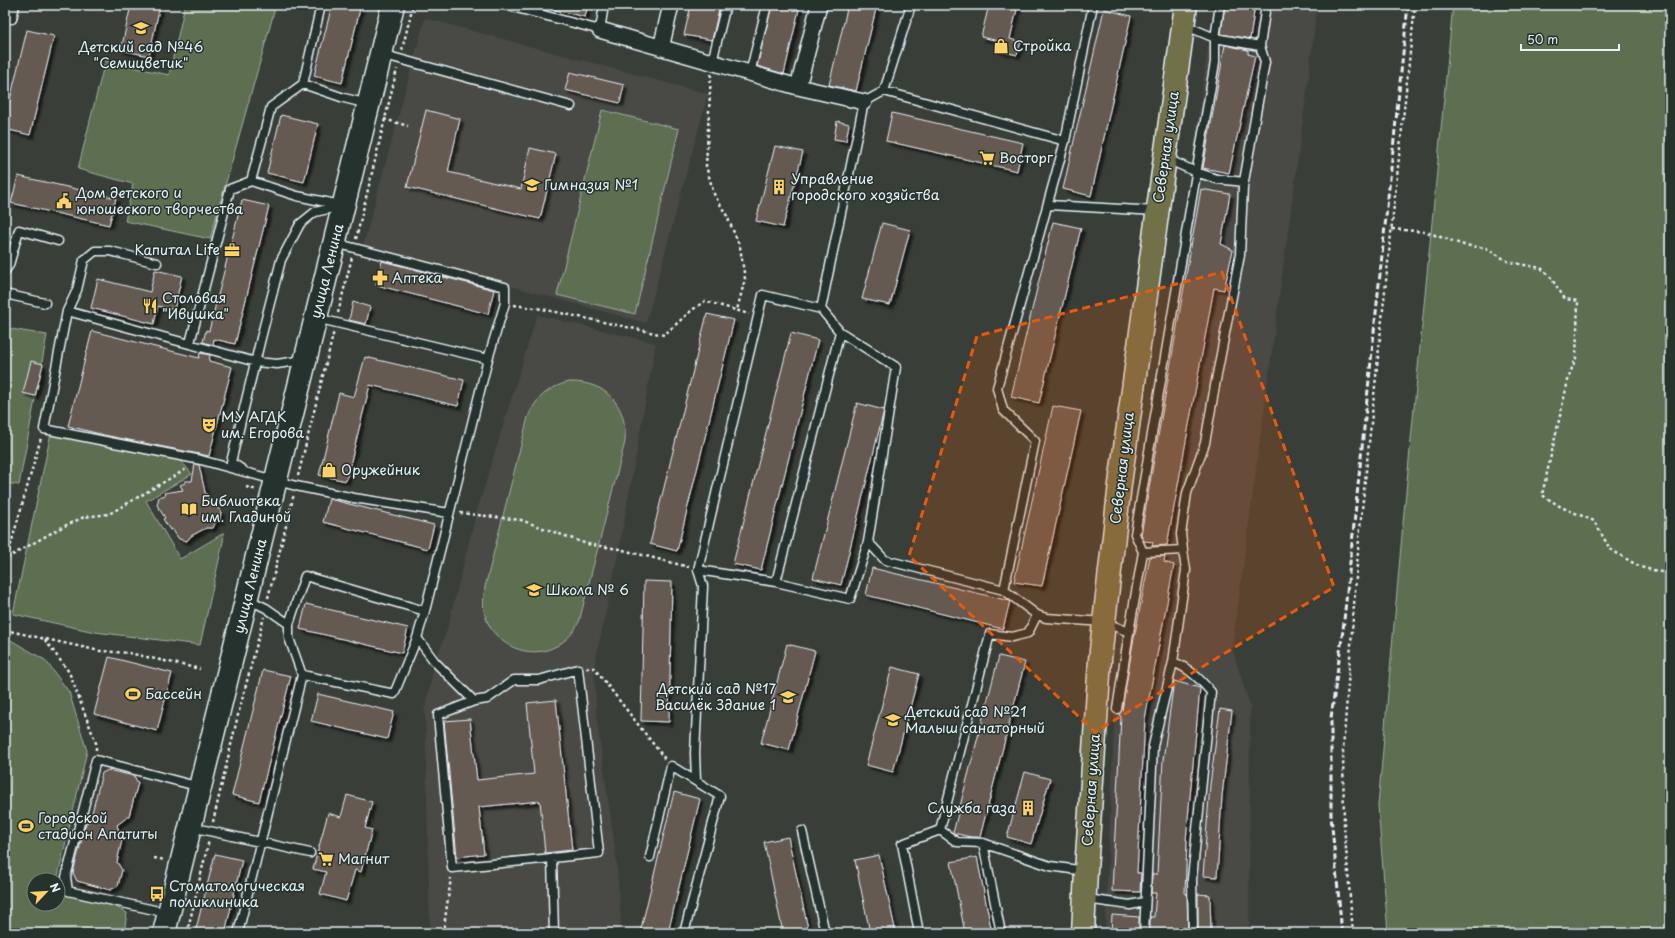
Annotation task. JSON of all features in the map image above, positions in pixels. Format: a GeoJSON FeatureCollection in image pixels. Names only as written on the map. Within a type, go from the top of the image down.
{"type":"FeatureCollection","features":[{"type":"Feature","properties":{"kind":"main road","name":"Северная улица"},"geometry":{"type":"LineString","coordinates":[[1083,933],[1100,660],[1104,622],[1120,484],[1185,15]]}},
{"type":"Feature","properties":{"kind":"street","name":"улица Ленина"},"geometry":{"type":"LineString","coordinates":[[167,923],[246,599],[277,486],[305,360],[325,321],[344,246],[343,206],[390,56],[393,5]]}},
{"type":"Feature","properties":{"kind":"street"},"geometry":{"type":"LineString","coordinates":[[661,48],[671,5]]}},
{"type":"Feature","properties":{"kind":"street"},"geometry":{"type":"LineString","coordinates":[[798,87],[819,5]]}},
{"type":"Feature","properties":{"kind":"street"},"geometry":{"type":"LineString","coordinates":[[600,30],[798,87],[864,102]]}},
{"type":"Feature","properties":{"kind":"lane"},"geometry":{"type":"LineString","coordinates":[[5,16],[12,18],[15,5]]}},
{"type":"Feature","properties":{"kind":"lane"},"geometry":{"type":"LineString","coordinates":[[251,181],[271,107],[303,84],[321,5]]}},
{"type":"Feature","properties":{"kind":"lane"},"geometry":{"type":"LineString","coordinates":[[505,5],[600,30],[604,5]]}},
{"type":"Feature","properties":{"kind":"lane"},"geometry":{"type":"LineString","coordinates":[[712,62],[726,5]]}},
{"type":"Feature","properties":{"kind":"lane"},"geometry":{"type":"LineString","coordinates":[[750,73],[767,5]]}},
{"type":"Feature","properties":{"kind":"lane"},"geometry":{"type":"LineString","coordinates":[[821,308],[864,102],[884,91],[911,5]]}},
{"type":"Feature","properties":{"kind":"lane"},"geometry":{"type":"LineString","coordinates":[[1004,590],[1035,441],[1003,410],[997,388],[1049,205],[1065,141],[1093,5]]}},
{"type":"Feature","properties":{"kind":"lane"},"geometry":{"type":"LineString","coordinates":[[1117,709],[1143,552],[1135,534],[1161,372],[1215,62],[1215,38],[1220,5]]}},
{"type":"Feature","properties":{"kind":"lane"},"geometry":{"type":"LineString","coordinates":[[1144,933],[1153,746],[1173,662],[1186,570],[1181,534],[1187,493],[1205,444],[1240,255],[1244,182],[1266,62],[1260,46],[1266,5]]}},
{"type":"Feature","properties":{"kind":"lane"},"geometry":{"type":"LineString","coordinates":[[1185,15],[1215,38],[1260,46]]}},
{"type":"Feature","properties":{"kind":"lane"},"geometry":{"type":"LineString","coordinates":[[390,56],[571,106]]}},
{"type":"Feature","properties":{"kind":"lane"},"geometry":{"type":"LineString","coordinates":[[303,84],[344,98],[374,111]]}},
{"type":"Feature","properties":{"kind":"lane"},"geometry":{"type":"LineString","coordinates":[[884,91],[1065,141]]}},
{"type":"Feature","properties":{"kind":"lane"},"geometry":{"type":"LineString","coordinates":[[1165,158],[1196,172],[1218,179],[1244,182]]}},
{"type":"Feature","properties":{"kind":"lane"},"geometry":{"type":"LineString","coordinates":[[190,344],[230,189],[251,181],[297,196],[343,206]]}},
{"type":"Feature","properties":{"kind":"lane"},"geometry":{"type":"LineString","coordinates":[[1049,205],[1157,211]]}},
{"type":"Feature","properties":{"kind":"lane"},"geometry":{"type":"LineString","coordinates":[[249,474],[231,462],[281,260],[300,224],[315,212],[343,206]]}},
{"type":"Feature","properties":{"kind":"lane"},"geometry":{"type":"LineString","coordinates":[[5,271],[9,265],[19,230],[58,241]]}},
{"type":"Feature","properties":{"kind":"lane"},"geometry":{"type":"LineString","coordinates":[[302,675],[394,694],[417,638],[425,611],[488,359],[506,304],[505,288],[344,246]]}},
{"type":"Feature","properties":{"kind":"lane"},"geometry":{"type":"LineString","coordinates":[[158,263],[110,251],[95,251],[84,260],[77,290],[67,311],[44,429],[201,460],[249,474],[277,486],[449,512]]}},
{"type":"Feature","properties":{"kind":"lane"},"geometry":{"type":"LineString","coordinates":[[5,294],[45,303]]}},
{"type":"Feature","properties":{"kind":"lane"},"geometry":{"type":"LineString","coordinates":[[696,781],[695,753],[703,586],[698,570],[757,316],[763,295],[821,308],[840,332],[896,367],[868,542],[850,599],[776,582],[698,570]]}},
{"type":"Feature","properties":{"kind":"lane"},"geometry":{"type":"LineString","coordinates":[[67,311],[256,362],[277,364],[305,360]]}},
{"type":"Feature","properties":{"kind":"lane"},"geometry":{"type":"LineString","coordinates":[[325,321],[488,359]]}},
{"type":"Feature","properties":{"kind":"lane"},"geometry":{"type":"LineString","coordinates":[[776,582],[840,332]]}},
{"type":"Feature","properties":{"kind":"lane"},"geometry":{"type":"LineString","coordinates":[[868,542],[885,560],[1004,590],[1037,615],[1046,618],[1104,622],[1129,632]]}},
{"type":"Feature","properties":{"kind":"lane"},"geometry":{"type":"LineString","coordinates":[[1143,552],[1183,550]]}},
{"type":"Feature","properties":{"kind":"lane"},"geometry":{"type":"LineString","coordinates":[[238,933],[302,675],[289,638],[289,624],[305,576],[425,611]]}},
{"type":"Feature","properties":{"kind":"lane"},"geometry":{"type":"LineString","coordinates":[[246,599],[266,608],[289,624]]}},
{"type":"Feature","properties":{"kind":"lane"},"geometry":{"type":"LineString","coordinates":[[940,830],[990,634],[1012,637],[1028,633],[1037,615]]}},
{"type":"Feature","properties":{"kind":"lane"},"geometry":{"type":"LineString","coordinates":[[417,638],[435,662],[474,700]]}},
{"type":"Feature","properties":{"kind":"lane"},"geometry":{"type":"LineString","coordinates":[[1173,662],[1183,666],[1198,678],[1211,692],[1192,879],[1193,933]]}},
{"type":"Feature","properties":{"kind":"lane"},"geometry":{"type":"LineString","coordinates":[[578,669],[599,853],[452,868],[438,715],[474,700],[488,699],[514,680],[539,680],[578,669]]}},
{"type":"Feature","properties":{"kind":"lane"},"geometry":{"type":"LineString","coordinates":[[167,923],[68,891],[66,877],[96,760],[200,787]]}},
{"type":"Feature","properties":{"kind":"lane"},"geometry":{"type":"LineString","coordinates":[[650,857],[671,766],[720,796],[684,933]]}},
{"type":"Feature","properties":{"kind":"lane"},"geometry":{"type":"LineString","coordinates":[[190,827],[310,853]]}},
{"type":"Feature","properties":{"kind":"lane"},"geometry":{"type":"LineString","coordinates":[[940,830],[957,842],[984,843],[1050,866],[1086,871]]}},
{"type":"Feature","properties":{"kind":"lane"},"geometry":{"type":"LineString","coordinates":[[919,933],[902,844],[940,830]]}},
{"type":"Feature","properties":{"kind":"lane"},"geometry":{"type":"LineString","coordinates":[[802,831],[825,933]]}},
{"type":"Feature","properties":{"kind":"lane"},"geometry":{"type":"LineString","coordinates":[[984,843],[1002,933]]}},
{"type":"Feature","properties":{"kind":"lane"},"geometry":{"type":"LineString","coordinates":[[552,858],[554,933]]}},
{"type":"Feature","properties":{"kind":"lane"},"geometry":{"type":"LineString","coordinates":[[1085,899],[1130,905],[1145,902]]}},
{"type":"Feature","properties":{"kind":"path"},"geometry":{"type":"LineString","coordinates":[[187,933],[238,715],[266,608],[277,486],[325,321],[344,246],[385,120],[390,56],[413,5]]}},
{"type":"Feature","properties":{"kind":"path"},"geometry":{"type":"LineString","coordinates":[[1353,933],[1344,825],[1343,750],[1359,538],[1415,5]]}},
{"type":"Feature","properties":{"kind":"path"},"geometry":{"type":"LineString","coordinates":[[712,62],[706,166],[714,194],[727,216],[740,247],[745,279],[737,310]]}},
{"type":"Feature","properties":{"kind":"path"},"geometry":{"type":"LineString","coordinates":[[374,111],[385,120],[408,126]]}},
{"type":"Feature","properties":{"kind":"path"},"geometry":{"type":"LineString","coordinates":[[1392,229],[1426,232],[1464,245],[1486,248],[1509,262],[1541,268],[1549,275],[1565,299],[1578,301],[1576,358],[1568,376],[1542,495],[1561,507],[1594,521],[1610,549],[1640,567],[1670,574]]}},
{"type":"Feature","properties":{"kind":"path"},"geometry":{"type":"LineString","coordinates":[[506,304],[542,309],[664,335],[704,301],[757,316]]}},
{"type":"Feature","properties":{"kind":"path"},"geometry":{"type":"LineString","coordinates":[[5,574],[7,558],[44,429]]}},
{"type":"Feature","properties":{"kind":"path"},"geometry":{"type":"LineString","coordinates":[[7,558],[62,527],[84,517],[109,514],[201,460]]}},
{"type":"Feature","properties":{"kind":"path"},"geometry":{"type":"LineString","coordinates":[[246,487],[277,486]]}},
{"type":"Feature","properties":{"kind":"path"},"geometry":{"type":"LineString","coordinates":[[449,512],[521,520],[587,544],[620,549],[698,570]]}},
{"type":"Feature","properties":{"kind":"path"},"geometry":{"type":"LineString","coordinates":[[5,630],[45,640],[100,651],[129,653],[200,669]]}},
{"type":"Feature","properties":{"kind":"path"},"geometry":{"type":"LineString","coordinates":[[45,640],[70,672],[96,743],[96,760]]}},
{"type":"Feature","properties":{"kind":"path"},"geometry":{"type":"LineString","coordinates":[[578,669],[594,668],[671,766]]}},
{"type":"Feature","properties":{"kind":"path"},"geometry":{"type":"LineString","coordinates":[[154,858],[168,861]]}},
{"type":"Feature","properties":{"kind":"path"},"geometry":{"type":"LineString","coordinates":[[443,933],[452,868]]}},
{"type":"Feature","properties":{"kind":"highlighted area"},"geometry":{"type":"Polygon","coordinates":[[[1222,272],[1334,587],[1095,732],[909,556],[977,336],[1222,272]]]}},
{"type":"Feature","properties":{"kind":"shaded area"},"geometry":{"type":"Polygon","coordinates":[[[1214,5],[1317,5],[1308,83],[1232,648],[1250,706],[1249,933],[1105,933],[1115,707],[1214,5]]]}},
{"type":"Feature","properties":{"kind":"shaded area","name":"Гимназия №1"},"geometry":{"type":"Polygon","coordinates":[[[425,18],[708,94],[646,323],[363,246],[425,18]]]}},
{"type":"Feature","properties":{"kind":"shaded area","name":"Школа № 6"},"geometry":{"type":"Polygon","coordinates":[[[537,315],[656,343],[619,549],[594,668],[597,721],[616,855],[621,922],[617,933],[435,933],[430,931],[425,708],[435,662],[447,630],[476,514],[537,315]]]}},
{"type":"Feature","properties":{"kind":"green space"},"geometry":{"type":"Polygon","coordinates":[[[185,5],[276,5],[210,239],[125,221],[133,184],[78,169],[105,61],[169,75],[185,5]]]}},
{"type":"Feature","properties":{"kind":"green space"},"geometry":{"type":"Polygon","coordinates":[[[1453,5],[1670,5],[1670,933],[1388,933],[1378,806],[1404,512],[1453,5]]]}},
{"type":"Feature","properties":{"kind":"green space"},"geometry":{"type":"Polygon","coordinates":[[[602,110],[679,129],[635,314],[557,295],[602,110]]]}},
{"type":"Feature","properties":{"kind":"green space"},"geometry":{"type":"Polygon","coordinates":[[[5,328],[47,335],[19,485],[5,483],[5,328]]]}},
{"type":"Feature","properties":{"kind":"green space"},"geometry":{"type":"Polygon","coordinates":[[[569,382],[594,386],[604,391],[612,398],[623,417],[625,442],[579,622],[569,637],[553,648],[529,652],[517,649],[507,644],[497,636],[490,627],[484,608],[485,587],[528,417],[535,404],[544,394],[555,387],[569,382]]]}},
{"type":"Feature","properties":{"kind":"green space"},"geometry":{"type":"Polygon","coordinates":[[[51,433],[181,461],[192,474],[146,501],[180,559],[224,533],[200,645],[95,632],[13,614],[51,433]]]}},
{"type":"Feature","properties":{"kind":"green space"},"geometry":{"type":"Polygon","coordinates":[[[5,639],[9,639],[45,660],[69,692],[87,751],[59,872],[26,872],[26,912],[66,912],[66,890],[105,901],[127,913],[124,933],[5,933],[5,639]]]}},
{"type":"Feature","properties":{"kind":"building","name":"Детский сад №46 \"Семицветик\""},"geometry":{"type":"Polygon","coordinates":[[[131,5],[160,5],[149,56],[121,50],[131,5]]]}},
{"type":"Feature","properties":{"kind":"building"},"geometry":{"type":"Polygon","coordinates":[[[332,5],[361,5],[342,83],[314,76],[332,5]]]}},
{"type":"Feature","properties":{"kind":"building"},"geometry":{"type":"Polygon","coordinates":[[[552,5],[588,5],[585,17],[551,9],[552,5]]]}},
{"type":"Feature","properties":{"kind":"building"},"geometry":{"type":"Polygon","coordinates":[[[691,5],[720,5],[712,40],[684,35],[691,5]]]}},
{"type":"Feature","properties":{"kind":"building"},"geometry":{"type":"Polygon","coordinates":[[[772,5],[800,5],[784,74],[757,66],[772,5]]]}},
{"type":"Feature","properties":{"kind":"building"},"geometry":{"type":"Polygon","coordinates":[[[848,5],[877,5],[856,91],[829,85],[848,5]]]}},
{"type":"Feature","properties":{"kind":"building"},"geometry":{"type":"Polygon","coordinates":[[[989,5],[1018,5],[1010,39],[1021,42],[1017,55],[997,50],[999,41],[981,37],[989,5]]]}},
{"type":"Feature","properties":{"kind":"building"},"geometry":{"type":"Polygon","coordinates":[[[1225,5],[1255,5],[1250,39],[1221,34],[1225,5]]]}},
{"type":"Feature","properties":{"kind":"building"},"geometry":{"type":"Polygon","coordinates":[[[1104,9],[1131,16],[1091,196],[1063,189],[1104,9]]]}},
{"type":"Feature","properties":{"kind":"building"},"geometry":{"type":"Polygon","coordinates":[[[27,30],[54,36],[30,135],[5,129],[5,120],[27,30]]]}},
{"type":"Feature","properties":{"kind":"building"},"geometry":{"type":"Polygon","coordinates":[[[1225,45],[1248,50],[1248,54],[1255,56],[1229,173],[1203,168],[1225,45]]]}},
{"type":"Feature","properties":{"kind":"building"},"geometry":{"type":"Polygon","coordinates":[[[570,72],[624,85],[620,103],[565,90],[570,72]]]}},
{"type":"Feature","properties":{"kind":"building"},"geometry":{"type":"Polygon","coordinates":[[[426,110],[460,119],[448,172],[521,189],[530,148],[556,154],[540,219],[407,187],[426,110]]]}},
{"type":"Feature","properties":{"kind":"building"},"geometry":{"type":"Polygon","coordinates":[[[892,113],[1023,143],[1017,171],[886,141],[892,113]]]}},
{"type":"Feature","properties":{"kind":"building"},"geometry":{"type":"Polygon","coordinates":[[[281,115],[318,124],[304,182],[267,173],[281,115]]]}},
{"type":"Feature","properties":{"kind":"building"},"geometry":{"type":"Polygon","coordinates":[[[837,121],[849,124],[846,141],[834,139],[837,121]]]}},
{"type":"Feature","properties":{"kind":"building","name":"Управление городского хозяйства"},"geometry":{"type":"Polygon","coordinates":[[[775,146],[803,152],[783,227],[756,221],[775,146]]]}},
{"type":"Feature","properties":{"kind":"building","name":"Дом детского и юношеского творчества"},"geometry":{"type":"Polygon","coordinates":[[[18,176],[116,198],[109,225],[11,203],[18,176]]]}},
{"type":"Feature","properties":{"kind":"building"},"geometry":{"type":"Polygon","coordinates":[[[1201,189],[1230,194],[1221,244],[1233,250],[1224,290],[1214,288],[1167,545],[1152,546],[1153,542],[1144,541],[1141,535],[1201,189]]]}},
{"type":"Feature","properties":{"kind":"building"},"geometry":{"type":"Polygon","coordinates":[[[242,200],[269,206],[235,344],[214,339],[213,345],[203,342],[206,330],[209,331],[242,200]]]}},
{"type":"Feature","properties":{"kind":"building"},"geometry":{"type":"Polygon","coordinates":[[[1053,222],[1081,228],[1039,403],[1011,397],[1053,222]]]}},
{"type":"Feature","properties":{"kind":"building"},"geometry":{"type":"Polygon","coordinates":[[[882,223],[910,230],[890,305],[862,299],[882,223]]]}},
{"type":"Feature","properties":{"kind":"building"},"geometry":{"type":"Polygon","coordinates":[[[382,261],[494,290],[488,314],[376,285],[382,261]]]}},
{"type":"Feature","properties":{"kind":"building"},"geometry":{"type":"Polygon","coordinates":[[[155,270],[182,276],[174,310],[158,306],[154,324],[91,308],[98,279],[150,292],[155,270]]]}},
{"type":"Feature","properties":{"kind":"building"},"geometry":{"type":"Polygon","coordinates":[[[353,302],[370,307],[366,324],[349,320],[353,302]]]}},
{"type":"Feature","properties":{"kind":"building"},"geometry":{"type":"Polygon","coordinates":[[[707,314],[734,320],[677,551],[650,544],[707,314]]]}},
{"type":"Feature","properties":{"kind":"building"},"geometry":{"type":"Polygon","coordinates":[[[92,331],[199,358],[200,353],[210,355],[209,361],[232,367],[209,456],[104,435],[68,426],[92,331]]]}},
{"type":"Feature","properties":{"kind":"building"},"geometry":{"type":"Polygon","coordinates":[[[791,333],[818,340],[761,570],[733,564],[791,333]]]}},
{"type":"Feature","properties":{"kind":"building"},"geometry":{"type":"Polygon","coordinates":[[[365,357],[464,380],[458,406],[370,385],[346,481],[319,475],[339,393],[354,397],[365,357]]]}},
{"type":"Feature","properties":{"kind":"building"},"geometry":{"type":"Polygon","coordinates":[[[31,361],[43,364],[35,396],[23,393],[31,361]]]}},
{"type":"Feature","properties":{"kind":"building"},"geometry":{"type":"Polygon","coordinates":[[[857,403],[884,410],[841,585],[813,578],[857,403]]]}},
{"type":"Feature","properties":{"kind":"building"},"geometry":{"type":"Polygon","coordinates":[[[1053,406],[1081,411],[1042,586],[1014,582],[1053,406]]]}},
{"type":"Feature","properties":{"kind":"building","name":"Библиотека им. Гладиной"},"geometry":{"type":"Polygon","coordinates":[[[195,464],[199,465],[205,492],[212,504],[221,511],[220,521],[216,521],[213,528],[206,528],[191,536],[187,541],[179,539],[172,529],[170,530],[157,505],[159,497],[166,495],[164,493],[183,490],[180,485],[185,483],[185,481],[192,481],[195,464]]]}},
{"type":"Feature","properties":{"kind":"building"},"geometry":{"type":"Polygon","coordinates":[[[329,499],[434,525],[428,549],[323,522],[329,499]]]}},
{"type":"Feature","properties":{"kind":"building"},"geometry":{"type":"Polygon","coordinates":[[[1165,556],[1164,562],[1174,565],[1145,719],[1137,873],[1141,873],[1140,892],[1112,891],[1121,716],[1119,715],[1122,710],[1150,557],[1165,556]]]}},
{"type":"Feature","properties":{"kind":"building"},"geometry":{"type":"Polygon","coordinates":[[[872,568],[1010,601],[1003,629],[866,595],[872,568]]]}},
{"type":"Feature","properties":{"kind":"building"},"geometry":{"type":"Polygon","coordinates":[[[644,581],[672,582],[669,722],[641,721],[644,581]]]}},
{"type":"Feature","properties":{"kind":"building"},"geometry":{"type":"Polygon","coordinates":[[[306,604],[408,628],[402,653],[300,629],[306,604]]]}},
{"type":"Feature","properties":{"kind":"building","name":"Детский сад №17 Василёк Здание 1"},"geometry":{"type":"Polygon","coordinates":[[[787,644],[815,651],[789,750],[761,743],[787,644]]]}},
{"type":"Feature","properties":{"kind":"building"},"geometry":{"type":"Polygon","coordinates":[[[999,656],[1025,662],[980,837],[971,837],[953,833],[999,656]]]}},
{"type":"Feature","properties":{"kind":"building","name":"Бассейн"},"geometry":{"type":"Polygon","coordinates":[[[109,657],[172,673],[157,731],[94,714],[109,657]]]}},
{"type":"Feature","properties":{"kind":"building","name":"Детский сад №21 Малыш санаторный"},"geometry":{"type":"Polygon","coordinates":[[[892,667],[919,674],[893,772],[866,765],[892,667]]]}},
{"type":"Feature","properties":{"kind":"building"},"geometry":{"type":"Polygon","coordinates":[[[263,670],[291,676],[259,802],[232,795],[263,670]]]}},
{"type":"Feature","properties":{"kind":"building"},"geometry":{"type":"Polygon","coordinates":[[[1174,681],[1200,688],[1186,840],[1185,894],[1187,894],[1188,933],[1150,933],[1150,917],[1154,917],[1156,893],[1151,893],[1152,874],[1157,874],[1163,760],[1174,681]]]}},
{"type":"Feature","properties":{"kind":"building"},"geometry":{"type":"Polygon","coordinates":[[[318,694],[394,712],[387,739],[311,721],[318,694]]]}},
{"type":"Feature","properties":{"kind":"building"},"geometry":{"type":"Polygon","coordinates":[[[556,700],[572,850],[545,853],[540,801],[479,807],[484,854],[457,857],[444,721],[470,719],[477,780],[534,774],[527,703],[556,700]]]}},
{"type":"Feature","properties":{"kind":"building"},"geometry":{"type":"Polygon","coordinates":[[[1220,709],[1232,711],[1222,796],[1217,877],[1203,876],[1210,785],[1220,709]]]}},
{"type":"Feature","properties":{"kind":"building"},"geometry":{"type":"Polygon","coordinates":[[[108,770],[134,776],[138,783],[129,816],[117,825],[122,840],[117,862],[122,870],[118,886],[110,890],[77,881],[73,873],[86,823],[90,821],[102,773],[108,770]]]}},
{"type":"Feature","properties":{"kind":"building","name":"Служба газа"},"geometry":{"type":"Polygon","coordinates":[[[1025,772],[1050,779],[1031,844],[1007,837],[1025,772]]]}},
{"type":"Feature","properties":{"kind":"building"},"geometry":{"type":"Polygon","coordinates":[[[674,792],[700,799],[668,933],[640,933],[674,792]]]}},
{"type":"Feature","properties":{"kind":"building"},"geometry":{"type":"Polygon","coordinates":[[[347,795],[372,802],[365,828],[372,830],[361,872],[355,870],[346,901],[320,894],[326,872],[313,869],[328,813],[341,817],[347,795]]]}},
{"type":"Feature","properties":{"kind":"building"},"geometry":{"type":"Polygon","coordinates":[[[788,837],[809,933],[783,933],[764,842],[788,837]]]}},
{"type":"Feature","properties":{"kind":"building"},"geometry":{"type":"Polygon","coordinates":[[[215,854],[242,860],[225,933],[195,933],[215,854]]]}},
{"type":"Feature","properties":{"kind":"building"},"geometry":{"type":"Polygon","coordinates":[[[879,855],[896,933],[870,933],[855,860],[879,855]]]}},
{"type":"Feature","properties":{"kind":"building"},"geometry":{"type":"Polygon","coordinates":[[[977,857],[992,933],[965,933],[951,862],[977,857]]]}},
{"type":"Feature","properties":{"kind":"building"},"geometry":{"type":"Polygon","coordinates":[[[1198,894],[1210,895],[1211,933],[1198,933],[1198,894]]]}},
{"type":"Feature","properties":{"kind":"building"},"geometry":{"type":"Polygon","coordinates":[[[1112,915],[1139,917],[1139,933],[1111,933],[1112,915]]]}},
{"type":"Feature","properties":{"kind":"railway"},"geometry":{"type":"LineString","coordinates":[[1342,933],[1331,816],[1331,718],[1343,630],[1408,5]]}},
{"type":"Feature","properties":{"kind":"place","name":"Детский сад №46 \"Семицветик\""},"geometry":{"type":"Point","coordinates":[141,28]}},
{"type":"Feature","properties":{"kind":"place","name":"Стройка"},"geometry":{"type":"Point","coordinates":[1001,46]}},
{"type":"Feature","properties":{"kind":"place","name":"Восторг"},"geometry":{"type":"Point","coordinates":[987,158]}},
{"type":"Feature","properties":{"kind":"place","name":"Гимназия №1"},"geometry":{"type":"Point","coordinates":[532,185]}},
{"type":"Feature","properties":{"kind":"place","name":"Управление городского хозяйства"},"geometry":{"type":"Point","coordinates":[779,187]}},
{"type":"Feature","properties":{"kind":"place","name":"Дом детского и юношеского творчества"},"geometry":{"type":"Point","coordinates":[64,201]}},
{"type":"Feature","properties":{"kind":"place","name":"Капитал Life"},"geometry":{"type":"Point","coordinates":[232,250]}},
{"type":"Feature","properties":{"kind":"place","name":"Аптека"},"geometry":{"type":"Point","coordinates":[380,278]}},
{"type":"Feature","properties":{"kind":"place","name":"Столовая \"Ивушка\""},"geometry":{"type":"Point","coordinates":[150,306]}},
{"type":"Feature","properties":{"kind":"place","name":"МУ АГДК им. Егорова"},"geometry":{"type":"Point","coordinates":[209,425]}},
{"type":"Feature","properties":{"kind":"place","name":"Оружейник"},"geometry":{"type":"Point","coordinates":[329,470]}},
{"type":"Feature","properties":{"kind":"place","name":"Библиотека им. Гладиной"},"geometry":{"type":"Point","coordinates":[189,509]}},
{"type":"Feature","properties":{"kind":"place","name":"Школа № 6"},"geometry":{"type":"Point","coordinates":[534,590]}},
{"type":"Feature","properties":{"kind":"place","name":"Бассейн"},"geometry":{"type":"Point","coordinates":[133,694]}},
{"type":"Feature","properties":{"kind":"place","name":"Детский сад №17 Василёк Здание 1"},"geometry":{"type":"Point","coordinates":[788,697]}},
{"type":"Feature","properties":{"kind":"place","name":"Детский сад №21 Малыш санаторный"},"geometry":{"type":"Point","coordinates":[893,720]}},
{"type":"Feature","properties":{"kind":"place","name":"Служба газа"},"geometry":{"type":"Point","coordinates":[1028,808]}},
{"type":"Feature","properties":{"kind":"place","name":"Городской стадион Апатиты"},"geometry":{"type":"Point","coordinates":[26,826]}},
{"type":"Feature","properties":{"kind":"place","name":"Магнит"},"geometry":{"type":"Point","coordinates":[326,859]}},
{"type":"Feature","properties":{"kind":"place","name":"Стоматологическая поликлиника"},"geometry":{"type":"Point","coordinates":[157,894]}}]}
